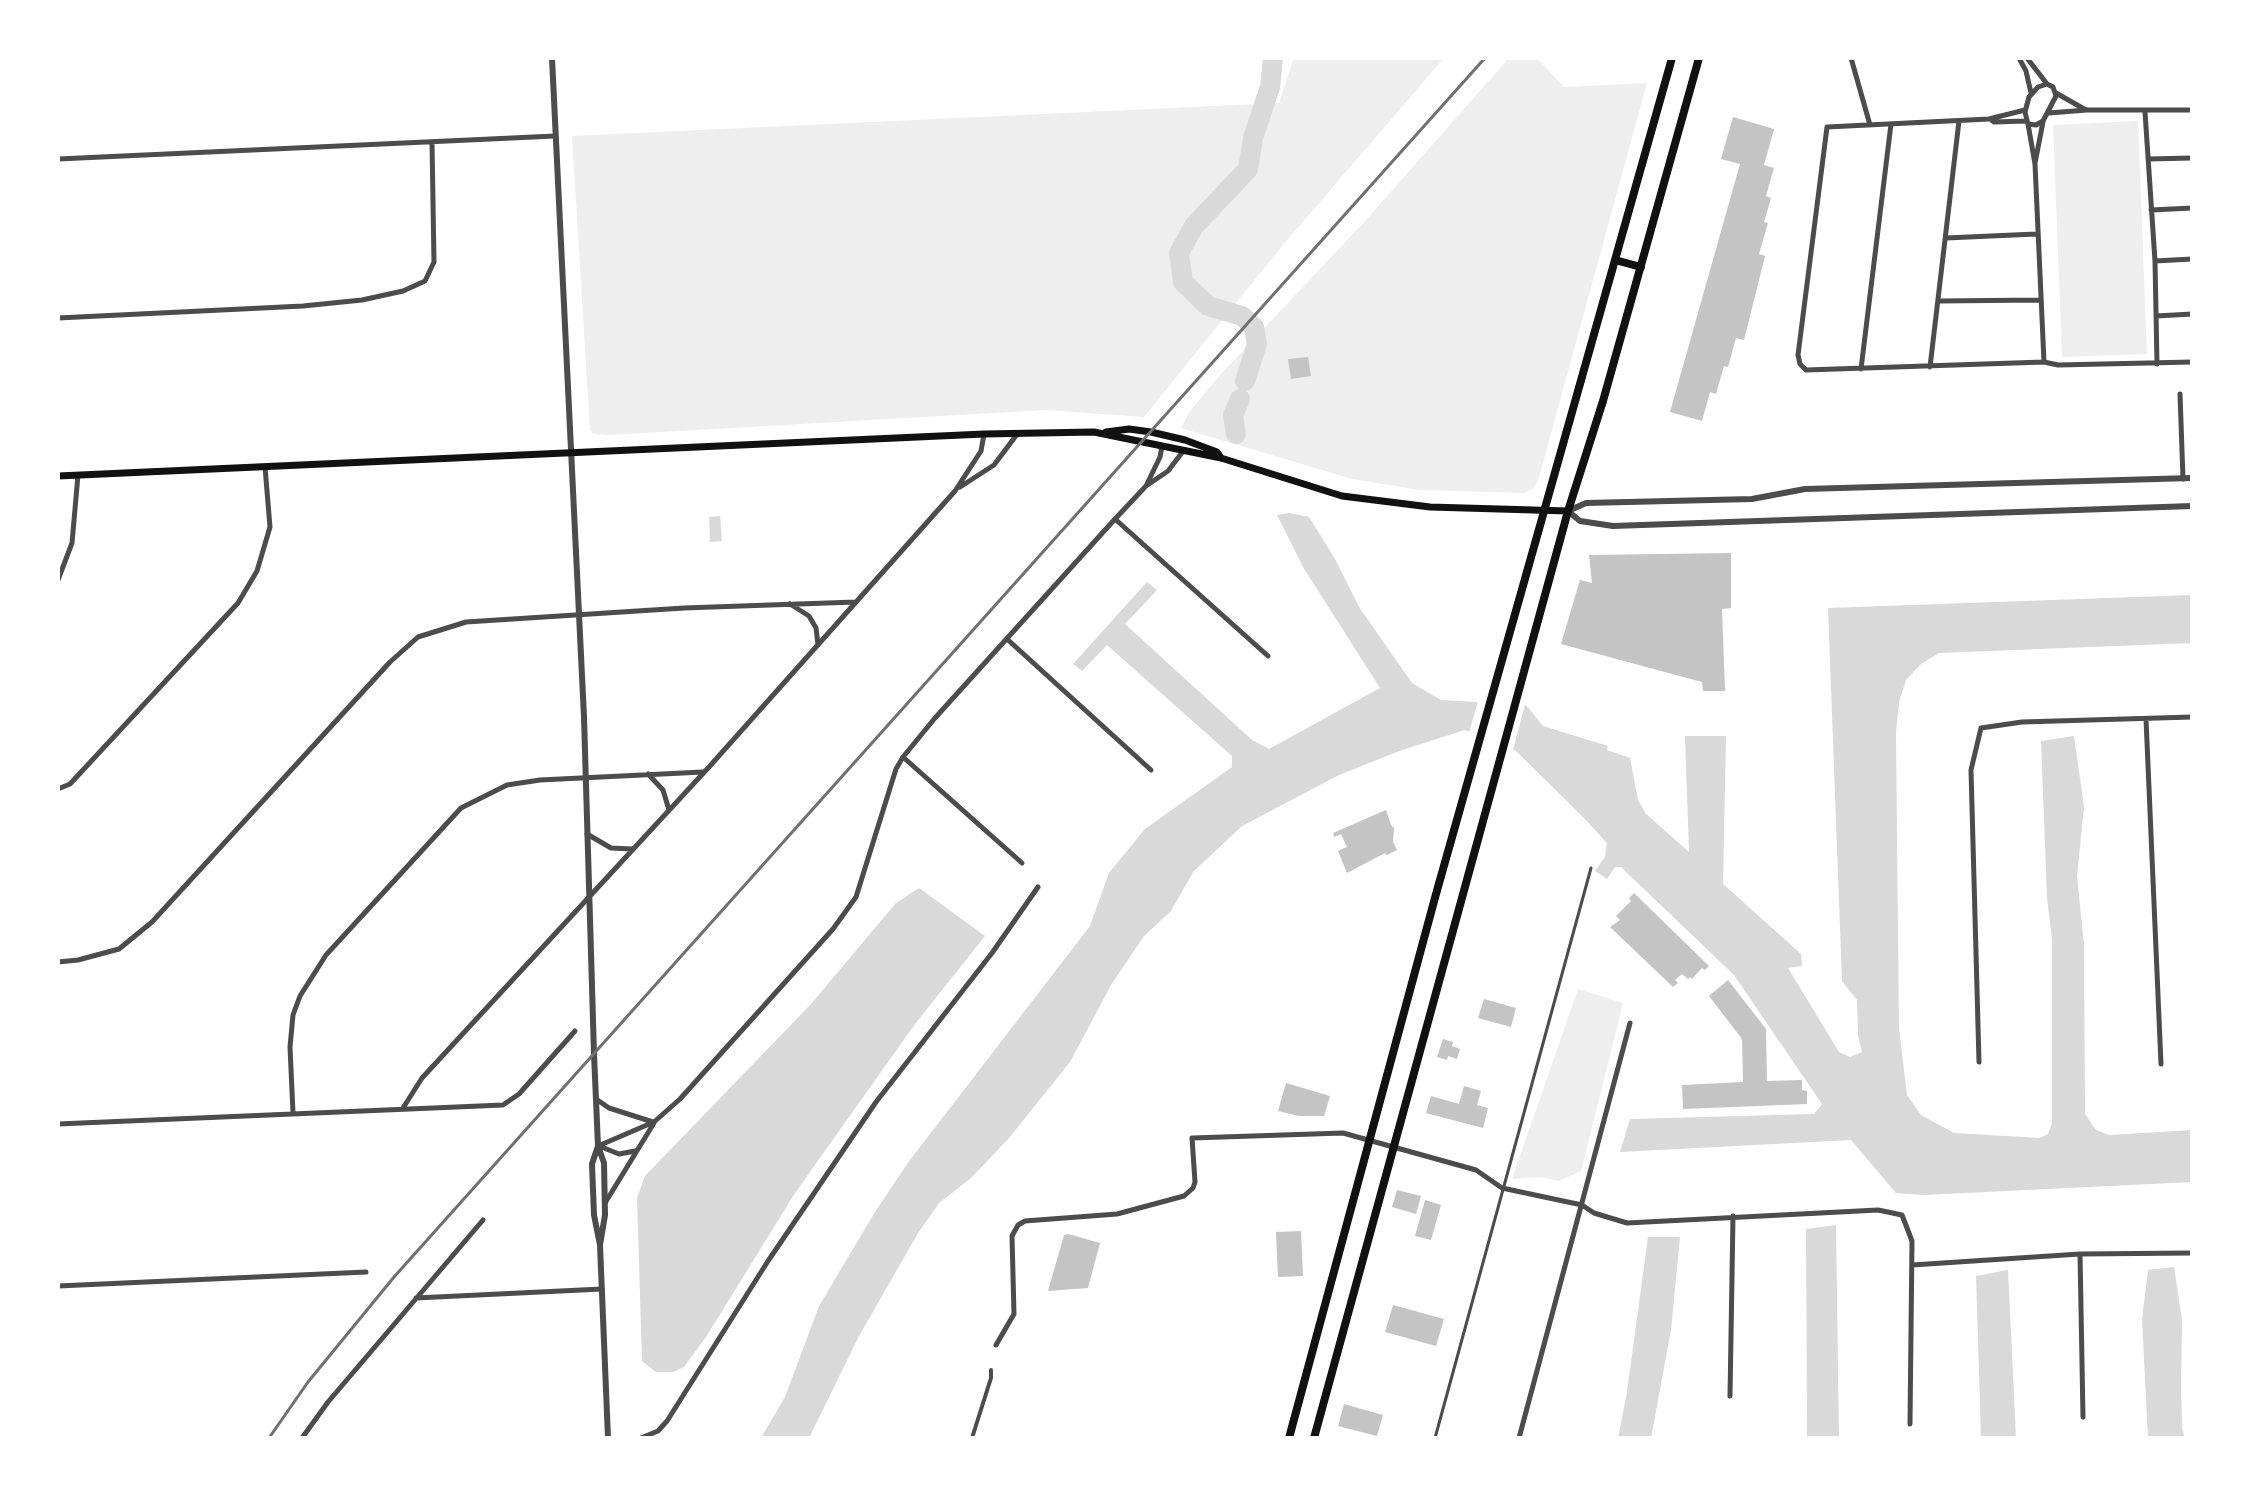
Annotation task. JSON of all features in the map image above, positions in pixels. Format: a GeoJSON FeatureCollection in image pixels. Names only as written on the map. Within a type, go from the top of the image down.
{"type":"FeatureCollection","features":[{"type":"Feature","properties":{"kind":"main road"},"geometry":{"type":"LineString","coordinates":[[1289,1438],[1543,511],[1672,58]]}},
{"type":"Feature","properties":{"kind":"main road"},"geometry":{"type":"LineString","coordinates":[[1314,1438],[1568,511],[1603,401],[1699,58]]}},
{"type":"Feature","properties":{"kind":"main road"},"geometry":{"type":"LineString","coordinates":[[1615,260],[1641,267]]}},
{"type":"Feature","properties":{"kind":"main road"},"geometry":{"type":"LineString","coordinates":[[58,476],[984,434],[1101,433],[1129,429],[1185,440],[1217,452],[1221,458]]}},
{"type":"Feature","properties":{"kind":"main road"},"geometry":{"type":"LineString","coordinates":[[1101,433],[1221,458],[1342,496],[1430,507],[1568,511]]}},
{"type":"Feature","properties":{"kind":"street"},"geometry":{"type":"LineString","coordinates":[[552,58],[586,776],[598,1146],[604,1163],[605,1203],[600,1245]]}},
{"type":"Feature","properties":{"kind":"street"},"geometry":{"type":"LineString","coordinates":[[1851,58],[1870,125]]}},
{"type":"Feature","properties":{"kind":"street"},"geometry":{"type":"LineString","coordinates":[[2019,58],[2026,71],[2031,93],[2025,110],[2035,164],[2044,362]]}},
{"type":"Feature","properties":{"kind":"street"},"geometry":{"type":"LineString","coordinates":[[2027,58],[2055,92],[2087,110]]}},
{"type":"Feature","properties":{"kind":"street"},"geometry":{"type":"LineString","coordinates":[[2031,93],[2047,84]]}},
{"type":"Feature","properties":{"kind":"street"},"geometry":{"type":"LineString","coordinates":[[1989,119],[2036,125],[2049,113],[2055,92]]}},
{"type":"Feature","properties":{"kind":"street"},"geometry":{"type":"LineString","coordinates":[[2025,110],[1989,119],[1827,127],[1798,355],[1800,364],[1806,370],[2044,362],[2058,365],[2192,362]]}},
{"type":"Feature","properties":{"kind":"street"},"geometry":{"type":"LineString","coordinates":[[2049,113],[2192,110]]}},
{"type":"Feature","properties":{"kind":"street"},"geometry":{"type":"LineString","coordinates":[[2145,112],[2155,261],[2157,364]]}},
{"type":"Feature","properties":{"kind":"street"},"geometry":{"type":"LineString","coordinates":[[1930,367],[1959,121]]}},
{"type":"Feature","properties":{"kind":"street"},"geometry":{"type":"LineString","coordinates":[[2035,164],[2043,121]]}},
{"type":"Feature","properties":{"kind":"street"},"geometry":{"type":"LineString","coordinates":[[1861,369],[1891,124]]}},
{"type":"Feature","properties":{"kind":"street"},"geometry":{"type":"LineString","coordinates":[[58,159],[555,136]]}},
{"type":"Feature","properties":{"kind":"street"},"geometry":{"type":"LineString","coordinates":[[58,318],[303,306],[362,300],[403,291],[425,281],[434,262],[432,142]]}},
{"type":"Feature","properties":{"kind":"street"},"geometry":{"type":"LineString","coordinates":[[2148,159],[2192,158]]}},
{"type":"Feature","properties":{"kind":"street"},"geometry":{"type":"LineString","coordinates":[[2151,210],[2192,208]]}},
{"type":"Feature","properties":{"kind":"street"},"geometry":{"type":"LineString","coordinates":[[1946,238],[2036,234]]}},
{"type":"Feature","properties":{"kind":"street"},"geometry":{"type":"LineString","coordinates":[[2155,261],[2192,259]]}},
{"type":"Feature","properties":{"kind":"street"},"geometry":{"type":"LineString","coordinates":[[1939,301],[2040,300]]}},
{"type":"Feature","properties":{"kind":"street"},"geometry":{"type":"LineString","coordinates":[[2156,316],[2192,314]]}},
{"type":"Feature","properties":{"kind":"street"},"geometry":{"type":"LineString","coordinates":[[2180,394],[2183,479]]}},
{"type":"Feature","properties":{"kind":"street"},"geometry":{"type":"LineString","coordinates":[[956,490],[994,465],[1018,433]]}},
{"type":"Feature","properties":{"kind":"street"},"geometry":{"type":"LineString","coordinates":[[403,1108],[422,1078],[705,772],[956,490],[981,451],[984,434]]}},
{"type":"Feature","properties":{"kind":"street"},"geometry":{"type":"LineString","coordinates":[[1146,486],[1162,446]]}},
{"type":"Feature","properties":{"kind":"street"},"geometry":{"type":"LineString","coordinates":[[608,1438],[600,1245],[594,1215],[592,1164],[598,1146],[654,1122],[680,1099],[848,910],[862,882],[896,769],[903,757],[1115,519],[1146,486],[1168,471],[1184,450]]}},
{"type":"Feature","properties":{"kind":"street"},"geometry":{"type":"LineString","coordinates":[[58,789],[70,784],[238,603],[257,571],[270,527],[265,467]]}},
{"type":"Feature","properties":{"kind":"street"},"geometry":{"type":"LineString","coordinates":[[58,580],[72,543],[78,475]]}},
{"type":"Feature","properties":{"kind":"street"},"geometry":{"type":"LineString","coordinates":[[2192,478],[1805,489],[1752,499],[1586,503],[1568,511],[1580,521],[1613,526],[2192,506]]}},
{"type":"Feature","properties":{"kind":"street"},"geometry":{"type":"LineString","coordinates":[[1115,519],[1268,656]]}},
{"type":"Feature","properties":{"kind":"street"},"geometry":{"type":"LineString","coordinates":[[58,962],[119,949],[152,922],[390,662],[418,637],[466,622],[789,603],[856,602]]}},
{"type":"Feature","properties":{"kind":"street"},"geometry":{"type":"LineString","coordinates":[[789,603],[809,616],[816,628],[818,645]]}},
{"type":"Feature","properties":{"kind":"street"},"geometry":{"type":"LineString","coordinates":[[1007,639],[1151,770]]}},
{"type":"Feature","properties":{"kind":"street"},"geometry":{"type":"LineString","coordinates":[[1979,1062],[1971,770],[1981,728],[2022,722],[2192,717]]}},
{"type":"Feature","properties":{"kind":"street"},"geometry":{"type":"LineString","coordinates":[[2146,719],[2161,1064]]}},
{"type":"Feature","properties":{"kind":"street"},"geometry":{"type":"LineString","coordinates":[[903,757],[1022,863]]}},
{"type":"Feature","properties":{"kind":"street"},"geometry":{"type":"LineString","coordinates":[[293,1113],[290,1047],[293,1015],[300,996],[326,955],[461,808],[507,785],[586,776],[705,772]]}},
{"type":"Feature","properties":{"kind":"street"},"geometry":{"type":"LineString","coordinates":[[647,773],[656,779],[663,790],[669,810]]}},
{"type":"Feature","properties":{"kind":"street"},"geometry":{"type":"LineString","coordinates":[[587,834],[611,848],[633,849]]}},
{"type":"Feature","properties":{"kind":"street"},"geometry":{"type":"LineString","coordinates":[[641,1438],[658,1431],[667,1421],[768,1261],[876,1102],[992,953],[1038,887]]}},
{"type":"Feature","properties":{"kind":"street"},"geometry":{"type":"LineString","coordinates":[[1519,1438],[1630,1023]]}},
{"type":"Feature","properties":{"kind":"street"},"geometry":{"type":"LineString","coordinates":[[58,1124],[503,1105],[510,1102],[575,1031]]}},
{"type":"Feature","properties":{"kind":"street"},"geometry":{"type":"LineString","coordinates":[[596,1099],[609,1108],[654,1122]]}},
{"type":"Feature","properties":{"kind":"street"},"geometry":{"type":"LineString","coordinates":[[605,1203],[654,1122]]}},
{"type":"Feature","properties":{"kind":"street"},"geometry":{"type":"LineString","coordinates":[[996,1345],[1014,1314],[1012,1236],[1018,1225],[1033,1219],[1117,1214],[1184,1196],[1195,1182],[1192,1138],[1343,1133],[1476,1170],[1502,1188],[1582,1205],[1594,1213],[1627,1223],[1878,1210],[1902,1215],[1912,1241],[1910,1424]]}},
{"type":"Feature","properties":{"kind":"street"},"geometry":{"type":"LineString","coordinates":[[598,1146],[619,1154],[635,1151]]}},
{"type":"Feature","properties":{"kind":"street"},"geometry":{"type":"LineString","coordinates":[[1730,1396],[1733,1216]]}},
{"type":"Feature","properties":{"kind":"street"},"geometry":{"type":"LineString","coordinates":[[302,1438],[328,1402],[483,1220]]}},
{"type":"Feature","properties":{"kind":"street"},"geometry":{"type":"LineString","coordinates":[[1912,1265],[2080,1254],[2192,1253]]}},
{"type":"Feature","properties":{"kind":"street"},"geometry":{"type":"LineString","coordinates":[[2080,1254],[2083,1417]]}},
{"type":"Feature","properties":{"kind":"street"},"geometry":{"type":"LineString","coordinates":[[58,1286],[366,1272]]}},
{"type":"Feature","properties":{"kind":"street"},"geometry":{"type":"LineString","coordinates":[[415,1298],[602,1289]]}},
{"type":"Feature","properties":{"kind":"street"},"geometry":{"type":"LineString","coordinates":[[972,1438],[991,1370]]}},
{"type":"Feature","properties":{"kind":"lane"},"geometry":{"type":"LineString","coordinates":[[1435,1438],[1591,868]]}},
{"type":"Feature","properties":{"kind":"shaded area"},"geometry":{"type":"Polygon","coordinates":[[[1294,58],[1444,58],[1282,246],[1144,417],[1046,410],[609,435],[593,434],[590,430],[572,136],[1279,103],[1294,58]]]}},
{"type":"Feature","properties":{"kind":"shaded area"},"geometry":{"type":"Polygon","coordinates":[[[1509,58],[1537,58],[1564,87],[1647,83],[1538,481],[1533,489],[1524,493],[1420,490],[1352,479],[1181,428],[1190,411],[1222,373],[1366,220],[1509,58]]]}},
{"type":"Feature","properties":{"kind":"shaded area"},"geometry":{"type":"Polygon","coordinates":[[[2138,121],[2147,354],[2062,357],[2053,125],[2138,121]]]}},
{"type":"Feature","properties":{"kind":"shaded area"},"geometry":{"type":"Polygon","coordinates":[[[1289,513],[1309,517],[1359,607],[1412,683],[1441,700],[1526,705],[1543,726],[1608,746],[1607,750],[1630,758],[1638,800],[1646,814],[1689,852],[1685,736],[1726,736],[1723,884],[1801,954],[1802,966],[1788,968],[1839,1052],[1850,1057],[1862,1052],[1857,1000],[1842,981],[1828,608],[2192,595],[2192,643],[1939,653],[1921,664],[1906,680],[1899,702],[1896,733],[1899,1028],[1907,1095],[1921,1115],[1954,1133],[2040,1138],[2048,1134],[2052,1123],[2052,939],[2047,898],[2041,741],[2074,736],[2084,807],[2077,876],[2084,944],[2085,1114],[2096,1130],[2109,1135],[2192,1130],[2192,1182],[1924,1195],[1896,1193],[1851,1140],[1620,1152],[1630,1119],[1814,1114],[1822,1104],[1734,975],[1621,867],[1615,867],[1607,879],[1595,871],[1605,857],[1607,843],[1515,750],[1465,730],[1339,775],[1242,826],[1193,872],[1171,911],[1144,936],[1111,985],[1070,1062],[1009,1138],[971,1178],[939,1203],[918,1233],[859,1336],[809,1438],[761,1438],[785,1397],[819,1306],[875,1212],[907,1164],[1090,926],[1109,873],[1145,829],[1232,767],[1232,756],[1107,645],[1082,671],[1073,664],[1147,582],[1157,590],[1125,624],[1252,740],[1269,749],[1380,688],[1303,567],[1277,515],[1289,513]]]}},
{"type":"Feature","properties":{"kind":"shaded area"},"geometry":{"type":"Polygon","coordinates":[[[720,516],[722,541],[710,542],[709,517],[720,516]]]}},
{"type":"Feature","properties":{"kind":"shaded area"},"geometry":{"type":"Polygon","coordinates":[[[919,888],[985,936],[915,1024],[795,1193],[706,1337],[684,1367],[673,1372],[656,1372],[642,1361],[637,1198],[645,1176],[811,1004],[896,903],[919,888]]]}},
{"type":"Feature","properties":{"kind":"shaded area"},"geometry":{"type":"Polygon","coordinates":[[[1578,989],[1623,1003],[1581,1171],[1559,1181],[1542,1177],[1512,1179],[1578,989]]]}},
{"type":"Feature","properties":{"kind":"shaded area"},"geometry":{"type":"Polygon","coordinates":[[[1836,1225],[1839,1438],[1807,1438],[1806,1229],[1836,1225]]]}},
{"type":"Feature","properties":{"kind":"shaded area"},"geometry":{"type":"Polygon","coordinates":[[[1648,1237],[1680,1237],[1671,1330],[1651,1438],[1618,1438],[1627,1392],[1648,1237]]]}},
{"type":"Feature","properties":{"kind":"shaded area"},"geometry":{"type":"Polygon","coordinates":[[[2174,1267],[2182,1320],[2182,1428],[2185,1438],[2148,1438],[2142,1319],[2148,1270],[2174,1267]]]}},
{"type":"Feature","properties":{"kind":"shaded area"},"geometry":{"type":"Polygon","coordinates":[[[2008,1270],[2016,1438],[1981,1438],[1976,1276],[2008,1270]]]}},
{"type":"Feature","properties":{"kind":"pier"},"geometry":{"type":"Polygon","coordinates":[[[1479,698],[1526,701],[1513,750],[1468,736],[1479,698]]]}},
{"type":"Feature","properties":{"kind":"building"},"geometry":{"type":"Polygon","coordinates":[[[1733,117],[1774,129],[1764,165],[1774,168],[1766,196],[1771,198],[1759,254],[1765,256],[1744,340],[1736,338],[1716,394],[1710,392],[1702,421],[1670,412],[1740,164],[1721,159],[1733,117]]]}},
{"type":"Feature","properties":{"kind":"building"},"geometry":{"type":"Polygon","coordinates":[[[1308,357],[1311,376],[1291,379],[1288,359],[1308,357]]]}},
{"type":"Feature","properties":{"kind":"building"},"geometry":{"type":"Polygon","coordinates":[[[1731,553],[1731,608],[1722,609],[1725,691],[1703,691],[1702,682],[1561,644],[1580,580],[1592,583],[1589,555],[1731,553]]]}},
{"type":"Feature","properties":{"kind":"building"},"geometry":{"type":"Polygon","coordinates":[[[1386,810],[1394,828],[1393,842],[1397,850],[1347,873],[1338,851],[1347,847],[1341,834],[1334,837],[1333,833],[1386,810]]]}},
{"type":"Feature","properties":{"kind":"building"},"geometry":{"type":"Polygon","coordinates":[[[1634,893],[1709,966],[1705,970],[1702,968],[1692,979],[1682,974],[1673,987],[1610,927],[1620,920],[1616,916],[1631,901],[1629,898],[1634,893]]]}},
{"type":"Feature","properties":{"kind":"building"},"geometry":{"type":"Polygon","coordinates":[[[1728,980],[1766,1029],[1767,1081],[1802,1080],[1802,1090],[1807,1091],[1807,1104],[1683,1109],[1682,1085],[1743,1082],[1742,1039],[1709,996],[1728,980]]]}},
{"type":"Feature","properties":{"kind":"building"},"geometry":{"type":"Polygon","coordinates":[[[1484,999],[1516,1008],[1511,1027],[1478,1018],[1484,999]]]}},
{"type":"Feature","properties":{"kind":"building"},"geometry":{"type":"Polygon","coordinates":[[[1443,1039],[1453,1042],[1452,1046],[1460,1049],[1457,1059],[1437,1057],[1443,1039]]]}},
{"type":"Feature","properties":{"kind":"building"},"geometry":{"type":"Polygon","coordinates":[[[1286,1083],[1330,1096],[1324,1116],[1299,1116],[1278,1111],[1286,1083]]]}},
{"type":"Feature","properties":{"kind":"building"},"geometry":{"type":"Polygon","coordinates":[[[1464,1086],[1481,1091],[1477,1105],[1488,1108],[1483,1128],[1426,1113],[1431,1096],[1459,1104],[1464,1086]]]}},
{"type":"Feature","properties":{"kind":"building"},"geometry":{"type":"Polygon","coordinates":[[[1397,1190],[1421,1196],[1416,1214],[1392,1207],[1397,1190]]]}},
{"type":"Feature","properties":{"kind":"building"},"geometry":{"type":"Polygon","coordinates":[[[1425,1200],[1441,1205],[1431,1240],[1415,1236],[1425,1200]]]}},
{"type":"Feature","properties":{"kind":"building"},"geometry":{"type":"Polygon","coordinates":[[[1301,1231],[1303,1276],[1278,1277],[1276,1232],[1301,1231]]]}},
{"type":"Feature","properties":{"kind":"building"},"geometry":{"type":"Polygon","coordinates":[[[1064,1235],[1100,1243],[1088,1288],[1048,1291],[1064,1235]]]}},
{"type":"Feature","properties":{"kind":"building"},"geometry":{"type":"Polygon","coordinates":[[[1393,1305],[1444,1319],[1436,1346],[1385,1332],[1393,1305]]]}},
{"type":"Feature","properties":{"kind":"building"},"geometry":{"type":"Polygon","coordinates":[[[1344,1404],[1383,1415],[1377,1436],[1338,1426],[1344,1404]]]}},
{"type":"Feature","properties":{"kind":"waterway"},"geometry":{"type":"LineString","coordinates":[[1245,381],[1257,344],[1254,327],[1242,316],[1208,306],[1183,282],[1179,253],[1194,226],[1248,169],[1253,138],[1270,87],[1273,58]]}},
{"type":"Feature","properties":{"kind":"waterway"},"geometry":{"type":"LineString","coordinates":[[1236,434],[1233,415],[1240,399]]}},
{"type":"Feature","properties":{"kind":"railway"},"geometry":{"type":"LineString","coordinates":[[269,1438],[308,1382],[394,1277],[1485,58]]}}]}
